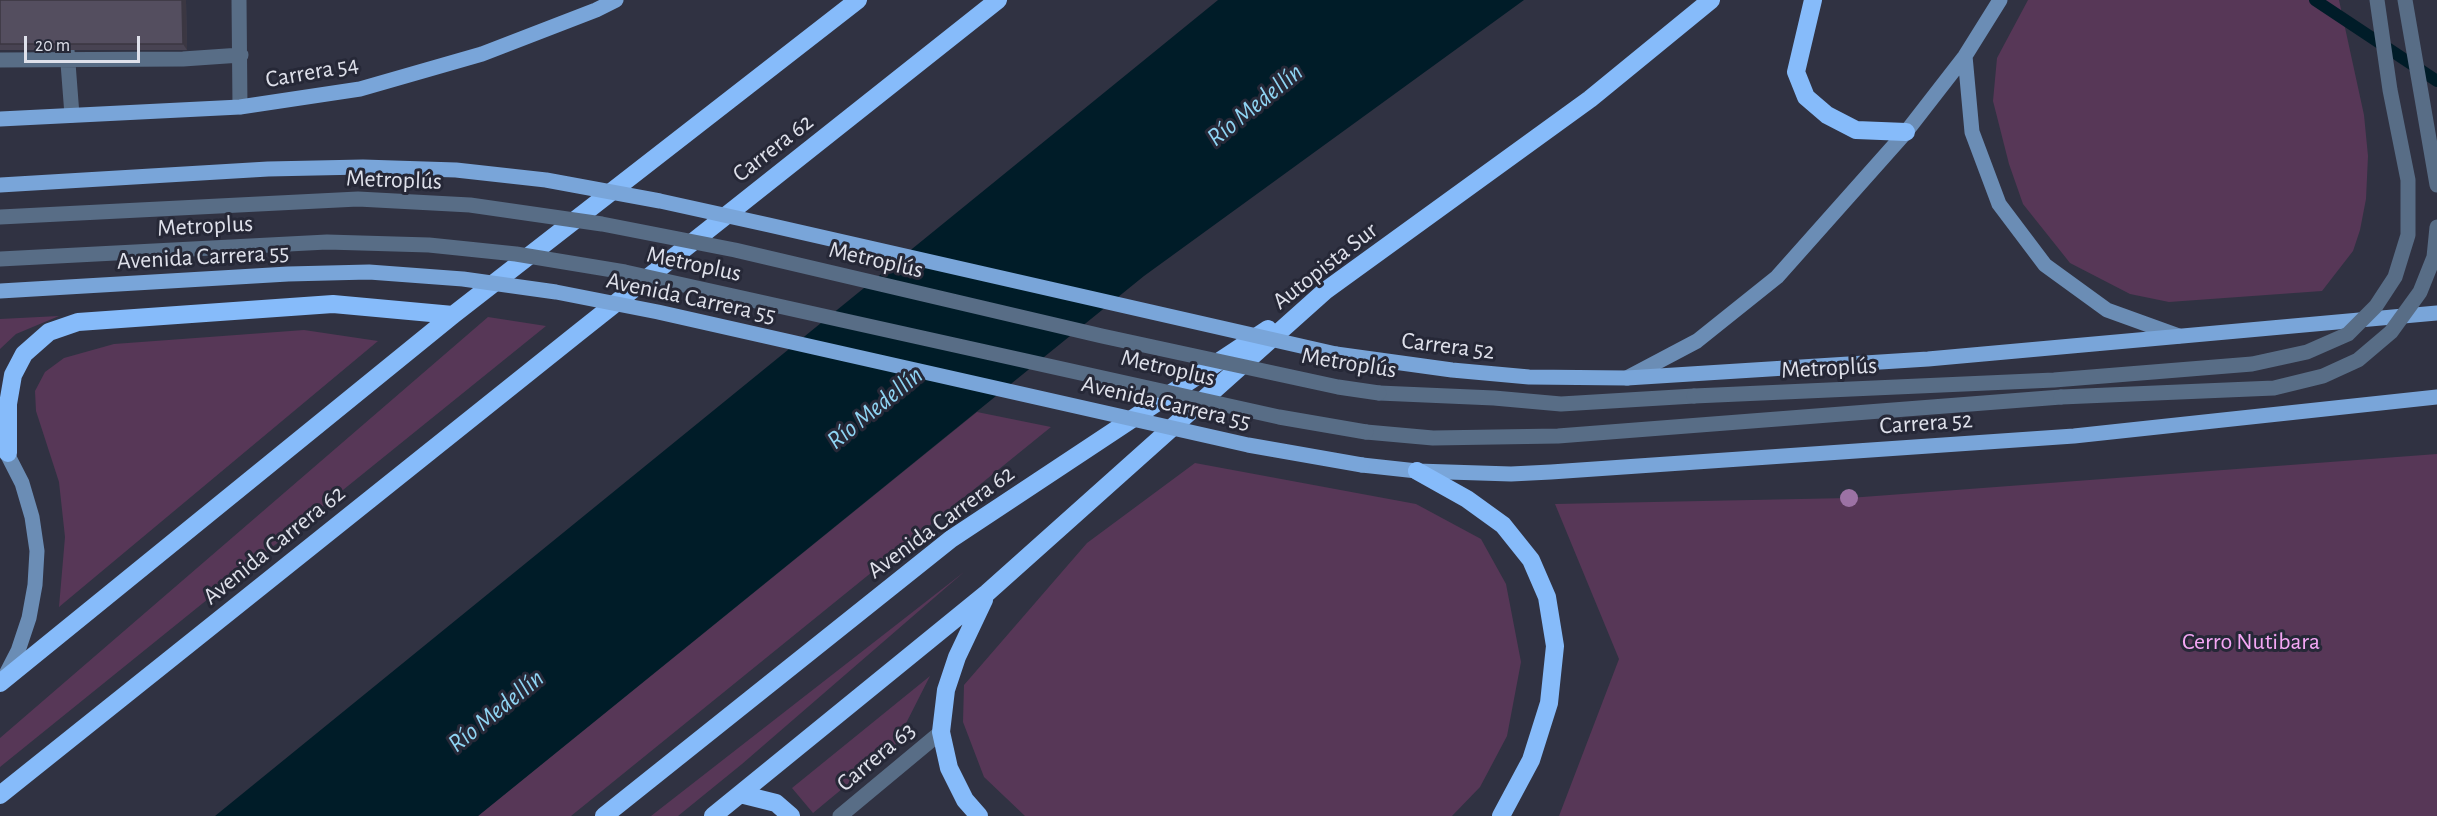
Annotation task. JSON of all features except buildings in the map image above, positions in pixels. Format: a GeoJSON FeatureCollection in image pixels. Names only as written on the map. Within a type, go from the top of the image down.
{"type":"FeatureCollection","features":[{"type":"Feature","properties":{"kind":"highway"},"geometry":{"type":"LineString","coordinates":[[1,682],[453,315],[858,0]]}},
{"type":"Feature","properties":{"kind":"highway","name":"Carrera 62"},"geometry":{"type":"LineString","coordinates":[[578,333],[998,0]]}},
{"type":"Feature","properties":{"kind":"highway","name":"Autopista Sur"},"geometry":{"type":"LineString","coordinates":[[987,593],[1325,291],[1590,99],[1711,0]]}},
{"type":"Feature","properties":{"kind":"highway"},"geometry":{"type":"LineString","coordinates":[[1813,0],[1796,72],[1806,97],[1827,115],[1856,130],[1906,132]]}},
{"type":"Feature","properties":{"kind":"highway","name":"Avenida Carrera 62"},"geometry":{"type":"LineString","coordinates":[[604,816],[951,539],[1325,291]]}},
{"type":"Feature","properties":{"kind":"highway"},"geometry":{"type":"LineString","coordinates":[[4,447],[13,375],[24,354],[49,332],[78,322],[333,304],[453,315]]}},
{"type":"Feature","properties":{"kind":"highway","name":"Avenida Carrera 62"},"geometry":{"type":"LineString","coordinates":[[0,795],[578,333]]}},
{"type":"Feature","properties":{"kind":"highway"},"geometry":{"type":"LineString","coordinates":[[1417,471],[1467,499],[1503,525],[1531,560],[1547,597],[1556,646],[1549,703],[1531,760],[1501,816]]}},
{"type":"Feature","properties":{"kind":"highway"},"geometry":{"type":"LineString","coordinates":[[979,816],[965,800],[949,768],[940,732],[946,690],[957,657],[987,593]]}},
{"type":"Feature","properties":{"kind":"highway"},"geometry":{"type":"LineString","coordinates":[[714,816],[987,593]]}},
{"type":"Feature","properties":{"kind":"highway"},"geometry":{"type":"LineString","coordinates":[[740,794],[776,803],[791,816]]}},
{"type":"Feature","properties":{"kind":"main road","name":"Carrera 54"},"geometry":{"type":"LineString","coordinates":[[0,119],[240,107],[360,89],[482,54],[596,5],[616,0]]}},
{"type":"Feature","properties":{"kind":"main road","name":"Carrera 52"},"geometry":{"type":"LineString","coordinates":[[0,185],[268,169],[363,167],[456,170],[546,180],[769,225],[1336,354],[1452,370],[1529,377],[1627,378],[1928,359],[2437,314]]}},
{"type":"Feature","properties":{"kind":"main road","name":"Avenida Carrera 55"},"geometry":{"type":"LineString","coordinates":[[0,291],[369,272],[464,279],[556,292],[658,312],[1248,445],[1362,465],[1417,471]]}},
{"type":"Feature","properties":{"kind":"main road","name":"Carrera 52"},"geometry":{"type":"LineString","coordinates":[[1417,471],[1511,474],[1551,472],[2074,436],[2437,397]]}},
{"type":"Feature","properties":{"kind":"street"},"geometry":{"type":"LineString","coordinates":[[239,0],[240,107]]}},
{"type":"Feature","properties":{"kind":"street","name":"Carrera 52"},"geometry":{"type":"LineString","coordinates":[[1627,378],[1697,341],[1777,277],[1906,132],[1965,56],[2000,0]]}},
{"type":"Feature","properties":{"kind":"street","name":"Metroplús"},"geometry":{"type":"LineString","coordinates":[[0,217],[358,199],[470,205],[602,224],[735,250],[1125,340],[1338,387],[1379,393],[1494,398],[1561,404],[2054,380],[2252,364],[2307,352],[2348,334],[2376,306],[2395,277],[2408,235],[2408,180],[2377,0]]}},
{"type":"Feature","properties":{"kind":"street"},"geometry":{"type":"LineString","coordinates":[[2405,0],[2437,185]]}},
{"type":"Feature","properties":{"kind":"street"},"geometry":{"type":"LineString","coordinates":[[0,60],[67,54],[183,59],[241,55]]}},
{"type":"Feature","properties":{"kind":"street"},"geometry":{"type":"LineString","coordinates":[[67,54],[72,115]]}},
{"type":"Feature","properties":{"kind":"street","name":"Carrera 52"},"geometry":{"type":"LineString","coordinates":[[1965,56],[1971,132],[1999,204],[2045,265],[2107,310],[2179,336]]}},
{"type":"Feature","properties":{"kind":"street","name":"Metroplús"},"geometry":{"type":"LineString","coordinates":[[1366,432],[1433,438],[1558,436],[2061,398],[2274,388],[2323,376],[2358,360],[2391,332],[2420,292],[2434,257],[2437,227]]}},
{"type":"Feature","properties":{"kind":"street","name":"Metroplus"},"geometry":{"type":"LineString","coordinates":[[0,259],[327,242],[429,245],[516,254],[625,272],[1279,417],[1366,432]]}},
{"type":"Feature","properties":{"kind":"street"},"geometry":{"type":"LineString","coordinates":[[1,682],[18,651],[29,618],[35,585],[36,551],[32,517],[22,483],[4,447]]}},
{"type":"Feature","properties":{"kind":"street","name":"Carrera 63"},"geometry":{"type":"LineString","coordinates":[[840,816],[940,732]]}},
{"type":"Feature","properties":{"kind":"green space"},"geometry":{"type":"Polygon","coordinates":[[[2028,0],[2339,0],[2364,115],[2368,156],[2366,199],[2353,251],[2322,291],[2169,302],[2130,294],[2070,263],[2023,204],[2009,164],[1993,101],[1997,58],[2028,0]]]}},
{"type":"Feature","properties":{"kind":"green space"},"geometry":{"type":"Polygon","coordinates":[[[59,316],[16,334],[0,349],[0,319],[59,316]]]}},
{"type":"Feature","properties":{"kind":"green space"},"geometry":{"type":"Polygon","coordinates":[[[488,317],[546,326],[0,767],[0,738],[488,317]]]}},
{"type":"Feature","properties":{"kind":"green space"},"geometry":{"type":"Polygon","coordinates":[[[304,330],[378,341],[59,607],[65,537],[59,482],[36,411],[35,391],[45,372],[64,358],[114,344],[304,330]]]}},
{"type":"Feature","properties":{"kind":"green space"},"geometry":{"type":"Polygon","coordinates":[[[977,412],[1051,427],[571,816],[478,816],[977,412]]]}},
{"type":"Feature","properties":{"kind":"green space","name":"Cerro Nutibara"},"geometry":{"type":"Polygon","coordinates":[[[2437,454],[2437,816],[1559,816],[1619,659],[1555,504],[1849,498],[2437,454]]]}},
{"type":"Feature","properties":{"kind":"green space"},"geometry":{"type":"Polygon","coordinates":[[[1195,463],[1416,504],[1481,539],[1506,584],[1521,662],[1507,736],[1480,787],[1452,816],[1025,816],[984,777],[963,722],[964,685],[1087,543],[1195,463]]]}},
{"type":"Feature","properties":{"kind":"green space"},"geometry":{"type":"Polygon","coordinates":[[[964,572],[742,764],[678,816],[651,816],[964,572]]]}},
{"type":"Feature","properties":{"kind":"green space"},"geometry":{"type":"Polygon","coordinates":[[[930,676],[895,745],[813,813],[792,788],[930,676]]]}},
{"type":"Feature","properties":{"kind":"water","name":"Río Medellín"},"geometry":{"type":"Polygon","coordinates":[[[1218,0],[1524,0],[1144,276],[478,816],[215,816],[1218,0]]]}},
{"type":"Feature","properties":{"kind":"waterway"},"geometry":{"type":"LineString","coordinates":[[2315,0],[2437,81]]}}]}
